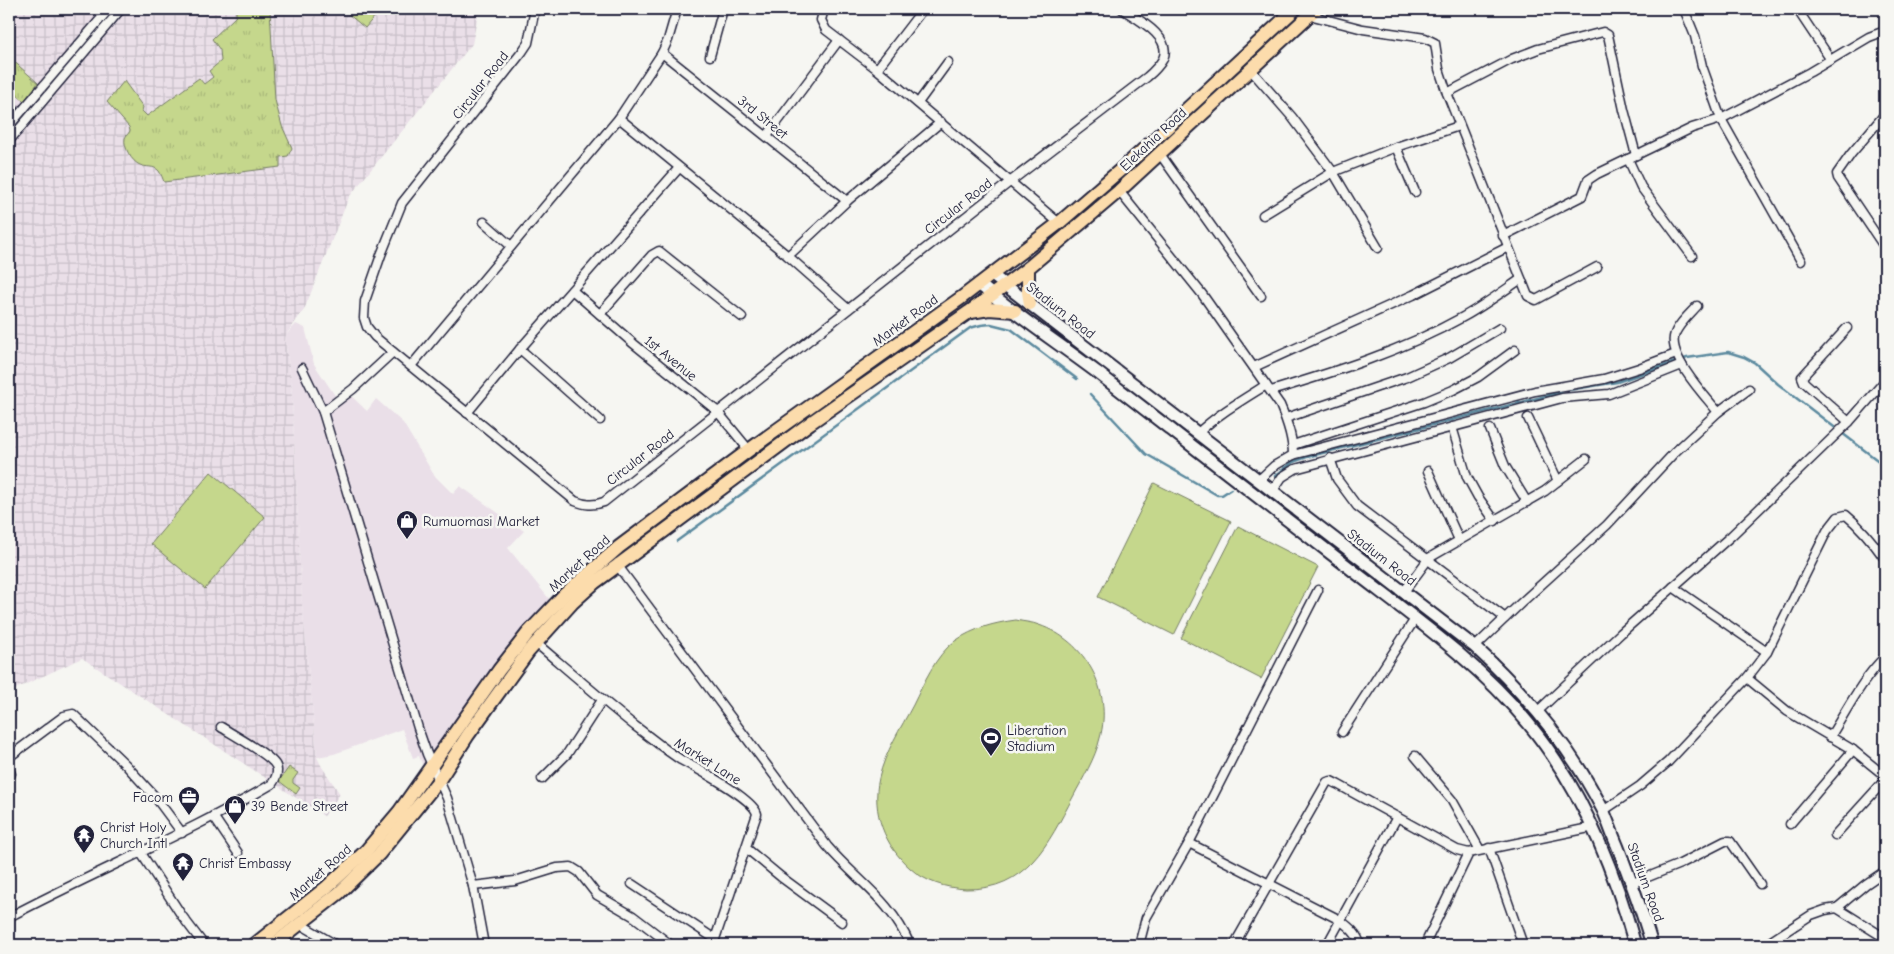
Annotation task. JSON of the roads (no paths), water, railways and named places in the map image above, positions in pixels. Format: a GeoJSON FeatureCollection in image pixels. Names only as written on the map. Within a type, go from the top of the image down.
{"type":"FeatureCollection","features":[{"type":"Feature","properties":{"kind":"main road","name":"Elekahia Road"},"geometry":{"type":"LineString","coordinates":[[992,275],[1060,223],[1132,160],[1295,9]]}},
{"type":"Feature","properties":{"kind":"main road","name":"Elekahia Road"},"geometry":{"type":"LineString","coordinates":[[1006,285],[1160,154],[1312,12]]}},
{"type":"Feature","properties":{"kind":"main road"},"geometry":{"type":"LineString","coordinates":[[1028,268],[1027,281],[1030,304]]}},
{"type":"Feature","properties":{"kind":"main road","name":"Market Road"},"geometry":{"type":"LineString","coordinates":[[254,945],[327,887],[366,851],[399,812],[499,670],[528,633],[565,594],[619,547],[749,450],[992,275]]}},
{"type":"Feature","properties":{"kind":"main road","name":"Stadium Road"},"geometry":{"type":"LineString","coordinates":[[992,275],[1475,647],[1511,682],[1538,711],[1579,768],[1603,810],[1632,883],[1652,945]]}},
{"type":"Feature","properties":{"kind":"main road","name":"Stadium Road"},"geometry":{"type":"LineString","coordinates":[[979,284],[1416,619],[1477,669],[1501,692],[1528,723],[1565,776],[1594,827],[1615,882],[1632,945]]}},
{"type":"Feature","properties":{"kind":"main road","name":"Market Road"},"geometry":{"type":"LineString","coordinates":[[274,945],[338,893],[379,854],[439,780],[468,735],[536,643],[573,602],[594,583],[810,423],[1006,285]]}},
{"type":"Feature","properties":{"kind":"main road"},"geometry":{"type":"LineString","coordinates":[[969,312],[989,309],[1015,311]]}},
{"type":"Feature","properties":{"kind":"main road"},"geometry":{"type":"LineString","coordinates":[[1565,776],[1579,768]]}},
{"type":"Feature","properties":{"kind":"street"},"geometry":{"type":"LineString","coordinates":[[9,126],[109,9]]}},
{"type":"Feature","properties":{"kind":"street"},"geometry":{"type":"LineString","coordinates":[[9,141],[121,9]]}},
{"type":"Feature","properties":{"kind":"street","name":"Circular Road"},"geometry":{"type":"LineString","coordinates":[[535,9],[528,44],[474,115],[402,203],[363,310],[367,327],[375,337],[575,501],[584,505],[604,502],[1011,181],[1139,84],[1158,66],[1165,53],[1160,38],[1154,31],[1122,9]]}},
{"type":"Feature","properties":{"kind":"street"},"geometry":{"type":"LineString","coordinates":[[410,366],[619,118],[662,53],[677,9]]}},
{"type":"Feature","properties":{"kind":"street"},"geometry":{"type":"LineString","coordinates":[[710,56],[723,9]]}},
{"type":"Feature","properties":{"kind":"street"},"geometry":{"type":"LineString","coordinates":[[824,9],[821,20],[822,26],[877,69],[1060,223]]}},
{"type":"Feature","properties":{"kind":"street"},"geometry":{"type":"LineString","coordinates":[[877,69],[923,9]]}},
{"type":"Feature","properties":{"kind":"street"},"geometry":{"type":"LineString","coordinates":[[1684,9],[1695,36],[1702,66],[1722,119],[1801,260]]}},
{"type":"Feature","properties":{"kind":"street"},"geometry":{"type":"LineString","coordinates":[[1796,9],[1830,60]]}},
{"type":"Feature","properties":{"kind":"street"},"geometry":{"type":"LineString","coordinates":[[1312,12],[1363,29],[1418,36],[1433,41],[1436,46],[1439,69],[1459,126],[1528,296],[1536,300],[1597,267]]}},
{"type":"Feature","properties":{"kind":"street"},"geometry":{"type":"LineString","coordinates":[[1503,236],[1582,196],[1588,180],[1692,128],[1722,119],[1869,37],[1885,31]]}},
{"type":"Feature","properties":{"kind":"street"},"geometry":{"type":"LineString","coordinates":[[1447,93],[1520,55],[1603,32],[1608,35],[1611,46],[1624,110],[1636,155]]}},
{"type":"Feature","properties":{"kind":"street"},"geometry":{"type":"LineString","coordinates":[[767,136],[839,40]]}},
{"type":"Feature","properties":{"kind":"street","name":"3rd Street"},"geometry":{"type":"LineString","coordinates":[[662,53],[847,201]]}},
{"type":"Feature","properties":{"kind":"street"},"geometry":{"type":"LineString","coordinates":[[918,103],[948,62]]}},
{"type":"Feature","properties":{"kind":"street"},"geometry":{"type":"LineString","coordinates":[[1250,70],[1292,117],[1333,172],[1378,248]]}},
{"type":"Feature","properties":{"kind":"street"},"geometry":{"type":"LineString","coordinates":[[1885,114],[1846,160],[1837,174],[1885,248]]}},
{"type":"Feature","properties":{"kind":"street"},"geometry":{"type":"LineString","coordinates":[[619,118],[788,256],[848,309]]}},
{"type":"Feature","properties":{"kind":"street"},"geometry":{"type":"LineString","coordinates":[[788,256],[847,201],[941,122]]}},
{"type":"Feature","properties":{"kind":"street"},"geometry":{"type":"LineString","coordinates":[[1263,215],[1333,172],[1396,147],[1459,126]]}},
{"type":"Feature","properties":{"kind":"street"},"geometry":{"type":"LineString","coordinates":[[1396,147],[1415,192]]}},
{"type":"Feature","properties":{"kind":"street"},"geometry":{"type":"LineString","coordinates":[[1160,154],[1261,296]]}},
{"type":"Feature","properties":{"kind":"street"},"geometry":{"type":"LineString","coordinates":[[1628,159],[1641,187],[1692,256]]}},
{"type":"Feature","properties":{"kind":"street"},"geometry":{"type":"LineString","coordinates":[[467,413],[520,349],[679,168]]}},
{"type":"Feature","properties":{"kind":"street"},"geometry":{"type":"LineString","coordinates":[[1118,191],[1202,294],[1269,388],[1286,418],[1293,444],[1293,455]]}},
{"type":"Feature","properties":{"kind":"street"},"geometry":{"type":"LineString","coordinates":[[484,222],[511,246]]}},
{"type":"Feature","properties":{"kind":"street"},"geometry":{"type":"LineString","coordinates":[[1254,367],[1413,295],[1508,246]]}},
{"type":"Feature","properties":{"kind":"street"},"geometry":{"type":"LineString","coordinates":[[600,314],[652,255],[659,251],[742,317]]}},
{"type":"Feature","properties":{"kind":"street"},"geometry":{"type":"LineString","coordinates":[[1197,434],[1227,409],[1269,388],[1366,362],[1464,317],[1521,280]]}},
{"type":"Feature","properties":{"kind":"street","name":"1st Avenue"},"geometry":{"type":"LineString","coordinates":[[572,290],[717,412],[749,450]]}},
{"type":"Feature","properties":{"kind":"street"},"geometry":{"type":"LineString","coordinates":[[1697,306],[1678,328],[1674,337],[1676,354],[1682,365],[1718,412]]}},
{"type":"Feature","properties":{"kind":"street"},"geometry":{"type":"LineString","coordinates":[[1286,418],[1407,377],[1449,358],[1500,328]]}},
{"type":"Feature","properties":{"kind":"street"},"geometry":{"type":"LineString","coordinates":[[1847,328],[1802,377],[1804,382],[1847,425]]}},
{"type":"Feature","properties":{"kind":"street"},"geometry":{"type":"LineString","coordinates":[[520,349],[600,420]]}},
{"type":"Feature","properties":{"kind":"street"},"geometry":{"type":"LineString","coordinates":[[1293,444],[1431,399],[1478,377],[1515,350]]}},
{"type":"Feature","properties":{"kind":"street"},"geometry":{"type":"LineString","coordinates":[[323,412],[353,389],[393,352]]}},
{"type":"Feature","properties":{"kind":"street"},"geometry":{"type":"LineString","coordinates":[[1258,481],[1274,466],[1293,455],[1535,391],[1604,379],[1676,354]]}},
{"type":"Feature","properties":{"kind":"street"},"geometry":{"type":"LineString","coordinates":[[1272,492],[1282,477],[1289,471],[1330,458],[1562,398],[1609,394],[1682,365]]}},
{"type":"Feature","properties":{"kind":"street"},"geometry":{"type":"LineString","coordinates":[[302,368],[323,412],[418,728],[432,766],[447,798],[473,886],[484,945]]}},
{"type":"Feature","properties":{"kind":"street"},"geometry":{"type":"LineString","coordinates":[[1538,711],[1621,633],[1731,536],[1847,425],[1885,381]]}},
{"type":"Feature","properties":{"kind":"street"},"geometry":{"type":"LineString","coordinates":[[1475,647],[1607,525],[1675,452],[1718,412],[1748,389]]}},
{"type":"Feature","properties":{"kind":"street"},"geometry":{"type":"LineString","coordinates":[[1528,418],[1558,480]]}},
{"type":"Feature","properties":{"kind":"street"},"geometry":{"type":"LineString","coordinates":[[1452,427],[1467,477],[1495,521]]}},
{"type":"Feature","properties":{"kind":"street"},"geometry":{"type":"LineString","coordinates":[[1490,429],[1505,466],[1527,502]]}},
{"type":"Feature","properties":{"kind":"street"},"geometry":{"type":"LineString","coordinates":[[1330,458],[1337,479],[1358,506],[1429,558],[1505,618]]}},
{"type":"Feature","properties":{"kind":"street"},"geometry":{"type":"LineString","coordinates":[[1403,593],[1429,558],[1527,502],[1586,460]]}},
{"type":"Feature","properties":{"kind":"street"},"geometry":{"type":"LineString","coordinates":[[1428,471],[1459,540]]}},
{"type":"Feature","properties":{"kind":"street"},"geometry":{"type":"LineString","coordinates":[[1603,810],[1640,786],[1668,762],[1747,678],[1767,652],[1827,531],[1838,518],[1846,516],[1858,526],[1866,533],[1885,559]]}},
{"type":"Feature","properties":{"kind":"street"},"geometry":{"type":"LineString","coordinates":[[619,547],[618,566],[827,846],[887,906],[902,927],[910,945]]}},
{"type":"Feature","properties":{"kind":"street"},"geometry":{"type":"LineString","coordinates":[[1673,587],[1767,652]]}},
{"type":"Feature","properties":{"kind":"street"},"geometry":{"type":"LineString","coordinates":[[1139,945],[1146,918],[1189,843],[1318,590]]}},
{"type":"Feature","properties":{"kind":"street"},"geometry":{"type":"LineString","coordinates":[[1342,732],[1416,619]]}},
{"type":"Feature","properties":{"kind":"street","name":"Market Lane"},"geometry":{"type":"LineString","coordinates":[[536,643],[602,700],[672,754],[727,787],[755,808],[757,814],[714,942]]}},
{"type":"Feature","properties":{"kind":"street"},"geometry":{"type":"LineString","coordinates":[[1830,737],[1862,684],[1875,666],[1885,657]]}},
{"type":"Feature","properties":{"kind":"street"},"geometry":{"type":"LineString","coordinates":[[1747,678],[1787,711],[1854,750],[1885,778],[1835,835]]}},
{"type":"Feature","properties":{"kind":"street"},"geometry":{"type":"LineString","coordinates":[[542,779],[566,754],[602,700]]}},
{"type":"Feature","properties":{"kind":"street"},"geometry":{"type":"LineString","coordinates":[[9,757],[64,716],[73,714],[126,765],[156,798],[182,833]]}},
{"type":"Feature","properties":{"kind":"street"},"geometry":{"type":"LineString","coordinates":[[9,917],[115,863],[182,833],[272,784],[277,770],[272,760],[221,727]]}},
{"type":"Feature","properties":{"kind":"street"},"geometry":{"type":"LineString","coordinates":[[1790,824],[1854,750]]}},
{"type":"Feature","properties":{"kind":"street"},"geometry":{"type":"LineString","coordinates":[[1415,756],[1452,800],[1480,850]]}},
{"type":"Feature","properties":{"kind":"street"},"geometry":{"type":"LineString","coordinates":[[9,770],[11,774],[9,777]]}},
{"type":"Feature","properties":{"kind":"street"},"geometry":{"type":"LineString","coordinates":[[1234,945],[1327,782],[1337,784],[1457,850],[1469,853],[1594,827]]}},
{"type":"Feature","properties":{"kind":"street"},"geometry":{"type":"LineString","coordinates":[[214,816],[238,853]]}},
{"type":"Feature","properties":{"kind":"street"},"geometry":{"type":"LineString","coordinates":[[1327,945],[1396,817]]}},
{"type":"Feature","properties":{"kind":"street"},"geometry":{"type":"LineString","coordinates":[[1632,883],[1680,864],[1725,841],[1730,841],[1760,884]]}},
{"type":"Feature","properties":{"kind":"street"},"geometry":{"type":"LineString","coordinates":[[1189,843],[1340,920],[1355,934],[1359,939],[1360,945]]}},
{"type":"Feature","properties":{"kind":"street"},"geometry":{"type":"LineString","coordinates":[[746,848],[842,922]]}},
{"type":"Feature","properties":{"kind":"street"},"geometry":{"type":"LineString","coordinates":[[1489,848],[1523,945]]}},
{"type":"Feature","properties":{"kind":"street"},"geometry":{"type":"LineString","coordinates":[[141,853],[182,916],[204,945]]}},
{"type":"Feature","properties":{"kind":"street"},"geometry":{"type":"LineString","coordinates":[[1426,942],[1469,853]]}},
{"type":"Feature","properties":{"kind":"street"},"geometry":{"type":"LineString","coordinates":[[473,886],[515,881],[557,868],[571,868],[579,872],[597,894],[633,916],[671,945]]}},
{"type":"Feature","properties":{"kind":"street"},"geometry":{"type":"LineString","coordinates":[[1765,945],[1811,915],[1837,908],[1885,871]]}},
{"type":"Feature","properties":{"kind":"street"},"geometry":{"type":"LineString","coordinates":[[632,884],[714,942]]}},
{"type":"Feature","properties":{"kind":"street"},"geometry":{"type":"LineString","coordinates":[[1837,908],[1885,938]]}},
{"type":"Feature","properties":{"kind":"street"},"geometry":{"type":"LineString","coordinates":[[300,924],[336,945]]}},
{"type":"Feature","properties":{"kind":"waterway"},"geometry":{"type":"LineString","coordinates":[[677,541],[970,328],[991,324],[1011,329],[1077,379]]}},
{"type":"Feature","properties":{"kind":"waterway"},"geometry":{"type":"LineString","coordinates":[[1275,476],[1293,462],[1307,457],[1569,390],[1617,382],[1687,358],[1728,352],[1755,363],[1778,384],[1885,466]]}},
{"type":"Feature","properties":{"kind":"waterway"},"geometry":{"type":"LineString","coordinates":[[1090,394],[1146,454],[1217,495],[1222,495],[1231,489]]}},
{"type":"Feature","properties":{"kind":"place","name":"Rumuomasi Market"},"geometry":{"type":"Point","coordinates":[407,540]}},
{"type":"Feature","properties":{"kind":"place","name":"Liberation Stadium"},"geometry":{"type":"Point","coordinates":[991,757]}},
{"type":"Feature","properties":{"kind":"place","name":"Facom"},"geometry":{"type":"Point","coordinates":[189,816]}},
{"type":"Feature","properties":{"kind":"place","name":"39 Bende Street"},"geometry":{"type":"Point","coordinates":[235,825]}},
{"type":"Feature","properties":{"kind":"place","name":"Christ Holy Church Intl"},"geometry":{"type":"Point","coordinates":[84,854]}},
{"type":"Feature","properties":{"kind":"place","name":"Christ Embassy"},"geometry":{"type":"Point","coordinates":[183,882]}}]}
